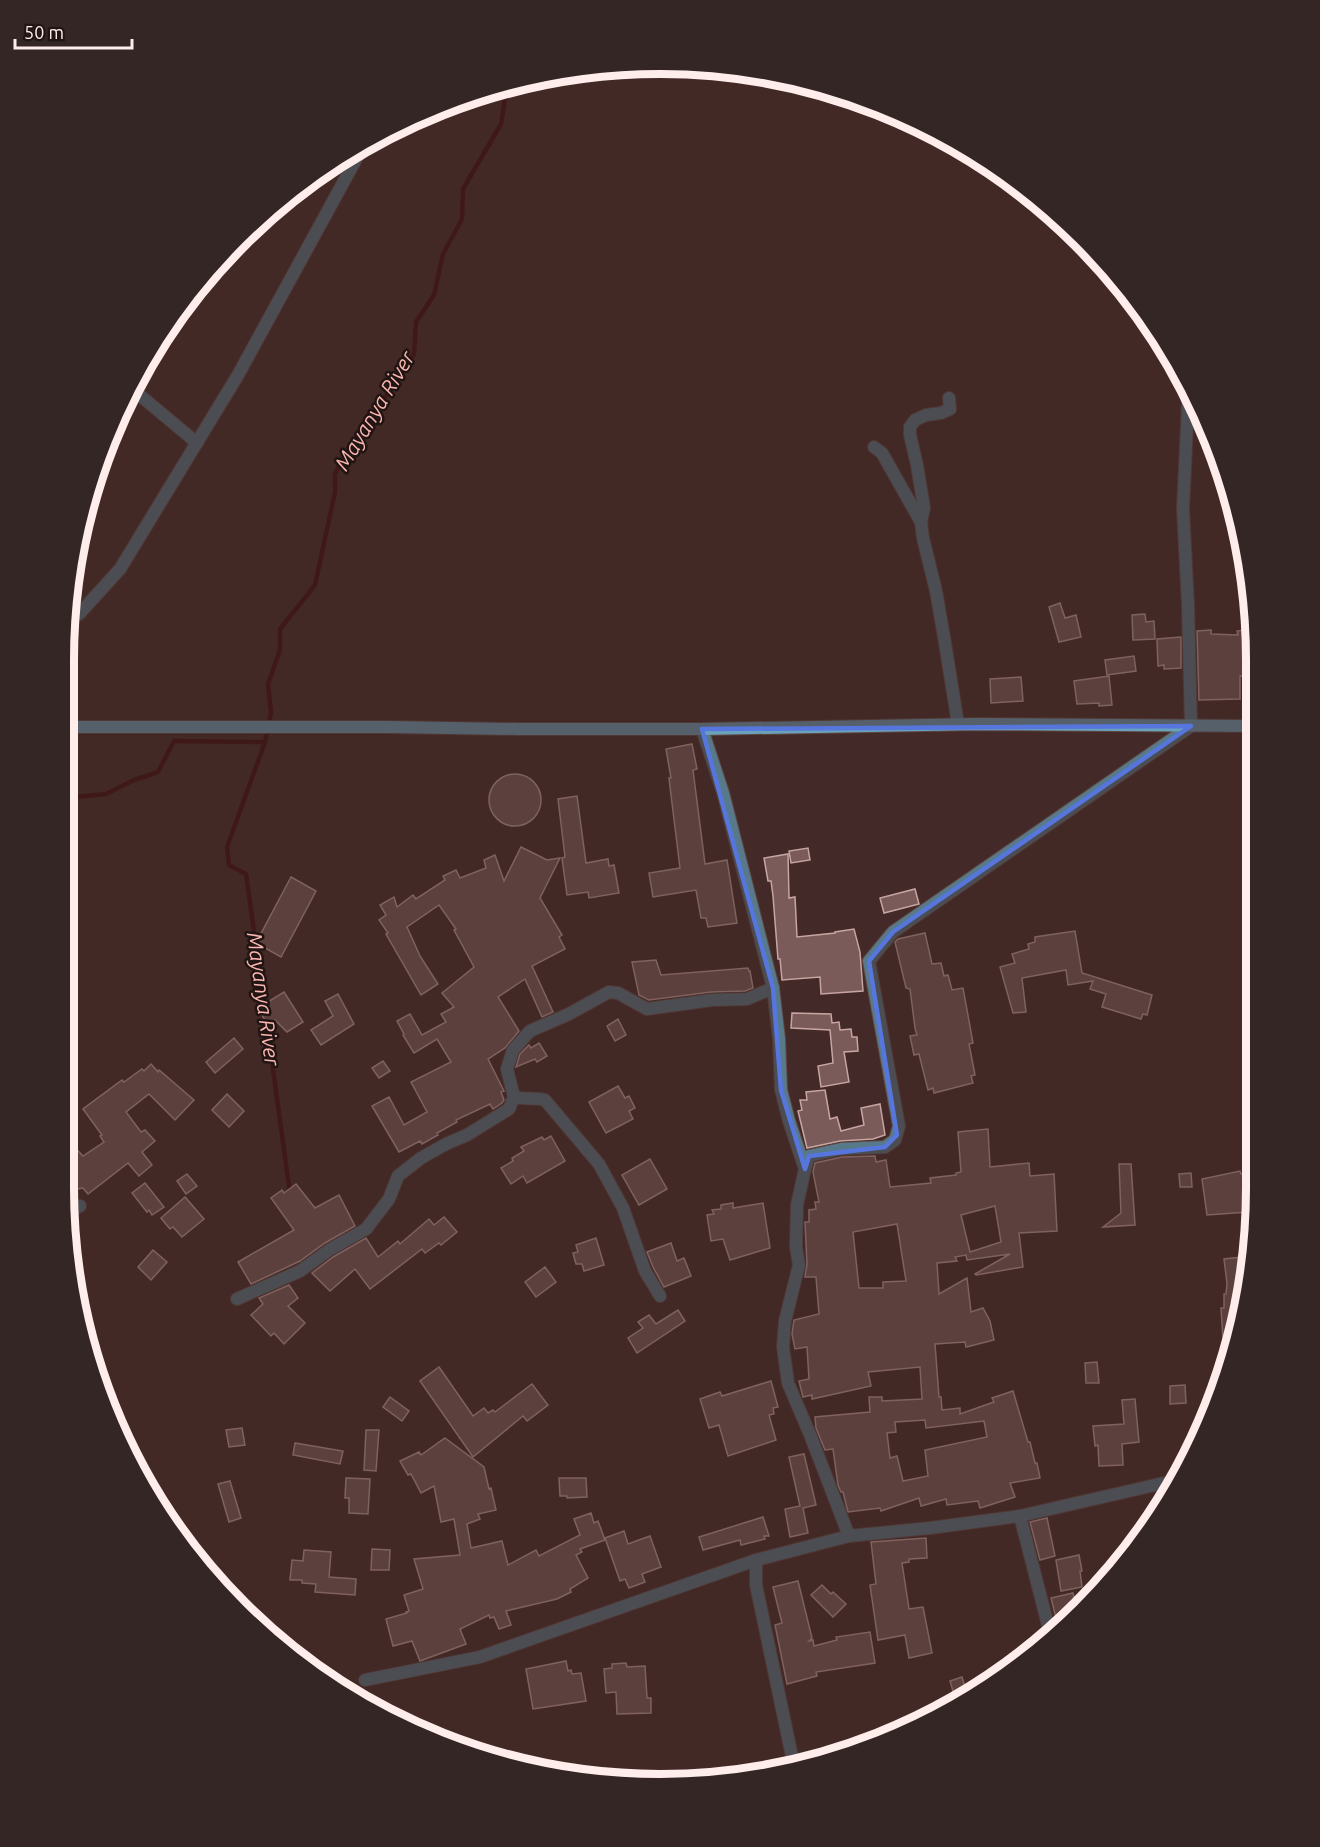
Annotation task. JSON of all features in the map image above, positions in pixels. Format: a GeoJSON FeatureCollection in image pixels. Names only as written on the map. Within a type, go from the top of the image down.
{"type":"FeatureCollection","features":[{"type":"Feature","properties":{"kind":"street"},"geometry":{"type":"LineString","coordinates":[[76,616],[103,590],[120,569],[238,375],[357,158]]}},
{"type":"Feature","properties":{"kind":"street"},"geometry":{"type":"LineString","coordinates":[[138,394],[197,443]]}},
{"type":"Feature","properties":{"kind":"street"},"geometry":{"type":"LineString","coordinates":[[950,398],[950,409],[915,420],[910,427],[910,435],[924,508],[921,522],[923,538],[940,614],[958,724]]}},
{"type":"Feature","properties":{"kind":"street"},"geometry":{"type":"LineString","coordinates":[[1188,405],[1183,509],[1191,726]]}},
{"type":"Feature","properties":{"kind":"street"},"geometry":{"type":"LineString","coordinates":[[874,447],[882,453],[921,522]]}},
{"type":"Feature","properties":{"kind":"street"},"geometry":{"type":"LineString","coordinates":[[73,727],[702,729],[958,724],[1246,726]]}},
{"type":"Feature","properties":{"kind":"street"},"geometry":{"type":"LineString","coordinates":[[849,1536],[788,1383],[783,1347],[785,1321],[798,1265],[797,1205],[809,1156],[841,1149],[885,1147],[895,1140],[897,1135],[899,1126],[869,961],[893,932],[1191,726]]}},
{"type":"Feature","properties":{"kind":"street"},"geometry":{"type":"LineString","coordinates":[[702,729],[723,793],[774,988],[781,1089],[805,1169]]}},
{"type":"Feature","properties":{"kind":"street"},"geometry":{"type":"LineString","coordinates":[[237,1299],[300,1271],[329,1250],[366,1229],[389,1199],[398,1176],[421,1158],[467,1135],[509,1109],[514,1097],[507,1070],[513,1050],[530,1031],[569,1014],[609,992],[618,993],[647,1009],[712,1000],[747,999],[774,988]]}},
{"type":"Feature","properties":{"kind":"street"},"geometry":{"type":"LineString","coordinates":[[514,1097],[526,1100],[538,1098],[545,1100],[599,1164],[623,1208],[645,1272],[660,1296]]}},
{"type":"Feature","properties":{"kind":"street"},"geometry":{"type":"LineString","coordinates":[[74,1209],[80,1206]]}},
{"type":"Feature","properties":{"kind":"street"},"geometry":{"type":"LineString","coordinates":[[365,1680],[480,1657],[756,1560],[849,1536],[1020,1516],[1167,1482]]}},
{"type":"Feature","properties":{"kind":"street"},"geometry":{"type":"LineString","coordinates":[[1020,1516],[1049,1626]]}},
{"type":"Feature","properties":{"kind":"street"},"geometry":{"type":"LineString","coordinates":[[756,1560],[756,1585],[792,1758]]}},
{"type":"Feature","properties":{"kind":"highlighted area"},"geometry":{"type":"Polygon","coordinates":[[[1191,726],[893,932],[869,961],[897,1135],[885,1147],[809,1156],[805,1169],[781,1090],[773,988],[702,729],[1191,726]]]}},
{"type":"Feature","properties":{"kind":"building"},"geometry":{"type":"Polygon","coordinates":[[[1060,603],[1065,618],[1076,615],[1081,637],[1059,642],[1049,607],[1060,603]]]}},
{"type":"Feature","properties":{"kind":"building"},"geometry":{"type":"Polygon","coordinates":[[[1145,614],[1146,622],[1154,621],[1155,639],[1133,640],[1132,615],[1145,614]]]}},
{"type":"Feature","properties":{"kind":"building"},"geometry":{"type":"Polygon","coordinates":[[[1211,630],[1211,634],[1238,635],[1237,631],[1245,630],[1246,676],[1240,676],[1240,699],[1199,700],[1197,631],[1211,630]]]}},
{"type":"Feature","properties":{"kind":"building"},"geometry":{"type":"Polygon","coordinates":[[[1181,637],[1181,668],[1164,669],[1164,665],[1158,666],[1157,639],[1181,637]]]}},
{"type":"Feature","properties":{"kind":"building"},"geometry":{"type":"Polygon","coordinates":[[[1134,656],[1136,671],[1107,675],[1105,660],[1134,656]]]}},
{"type":"Feature","properties":{"kind":"building"},"geometry":{"type":"Polygon","coordinates":[[[1109,676],[1112,705],[1077,704],[1074,681],[1109,676]]]}},
{"type":"Feature","properties":{"kind":"building"},"geometry":{"type":"Polygon","coordinates":[[[1021,677],[1023,701],[991,703],[990,679],[1021,677]]]}},
{"type":"Feature","properties":{"kind":"building"},"geometry":{"type":"Polygon","coordinates":[[[692,744],[697,769],[693,770],[705,864],[727,860],[737,923],[708,927],[706,918],[701,918],[696,890],[653,897],[649,873],[680,868],[666,749],[692,744]]]}},
{"type":"Feature","properties":{"kind":"building"},"geometry":{"type":"Polygon","coordinates":[[[510,774],[520,774],[534,781],[541,800],[534,819],[520,826],[510,826],[500,822],[493,815],[489,805],[489,795],[493,785],[500,778],[510,774]]]}},
{"type":"Feature","properties":{"kind":"building"},"geometry":{"type":"Polygon","coordinates":[[[577,796],[586,863],[608,859],[609,866],[614,865],[619,893],[589,898],[588,892],[567,895],[558,799],[577,796]]]}},
{"type":"Feature","properties":{"kind":"building"},"geometry":{"type":"Polygon","coordinates":[[[521,847],[547,860],[560,858],[540,898],[562,935],[559,937],[565,949],[532,966],[553,1012],[542,1017],[525,979],[498,997],[519,1031],[505,1048],[488,1059],[504,1091],[501,1092],[504,1100],[493,1109],[490,1104],[456,1120],[457,1122],[422,1144],[420,1141],[399,1152],[372,1106],[389,1097],[404,1125],[427,1112],[411,1082],[451,1062],[437,1039],[414,1053],[397,1021],[410,1014],[422,1035],[446,1022],[441,1014],[454,1007],[442,993],[474,967],[454,930],[456,929],[439,905],[407,927],[420,956],[438,984],[421,995],[379,920],[386,915],[380,905],[394,897],[397,907],[413,895],[416,899],[445,880],[443,876],[456,870],[460,878],[486,868],[484,860],[495,855],[504,881],[521,847]]]}},
{"type":"Feature","properties":{"kind":"building"},"geometry":{"type":"Polygon","coordinates":[[[808,848],[810,860],[791,863],[789,851],[808,848]]]}},
{"type":"Feature","properties":{"kind":"building"},"geometry":{"type":"Polygon","coordinates":[[[788,854],[789,898],[795,897],[797,937],[854,929],[860,952],[863,991],[821,994],[820,977],[782,980],[771,881],[768,881],[764,858],[788,854]]]}},
{"type":"Feature","properties":{"kind":"building"},"geometry":{"type":"Polygon","coordinates":[[[291,877],[316,891],[281,957],[256,943],[291,877]]]}},
{"type":"Feature","properties":{"kind":"building"},"geometry":{"type":"Polygon","coordinates":[[[915,889],[919,904],[884,913],[880,898],[915,889]]]}},
{"type":"Feature","properties":{"kind":"building"},"geometry":{"type":"Polygon","coordinates":[[[1075,931],[1082,973],[1152,995],[1147,1015],[1143,1014],[1141,1019],[1102,1007],[1106,994],[1090,989],[1093,981],[1068,985],[1066,970],[1022,978],[1026,1012],[1013,1013],[1000,967],[1015,963],[1012,954],[1029,949],[1028,944],[1035,942],[1035,937],[1075,931]]]}},
{"type":"Feature","properties":{"kind":"building"},"geometry":{"type":"Polygon","coordinates":[[[925,933],[932,964],[941,963],[944,976],[948,975],[952,990],[963,988],[973,1043],[969,1044],[975,1075],[971,1076],[973,1083],[934,1093],[933,1088],[928,1090],[919,1054],[914,1055],[910,1036],[917,1035],[910,989],[906,988],[895,942],[898,939],[925,933]]]}},
{"type":"Feature","properties":{"kind":"building"},"geometry":{"type":"Polygon","coordinates":[[[656,960],[661,975],[748,968],[753,988],[745,991],[711,992],[649,1000],[639,995],[632,962],[656,960]]]}},
{"type":"Feature","properties":{"kind":"building"},"geometry":{"type":"Polygon","coordinates":[[[284,992],[303,1022],[287,1032],[275,1020],[268,1026],[258,1008],[284,992]]]}},
{"type":"Feature","properties":{"kind":"building"},"geometry":{"type":"Polygon","coordinates":[[[338,994],[354,1024],[321,1045],[311,1030],[333,1016],[325,1001],[338,994]]]}},
{"type":"Feature","properties":{"kind":"building"},"geometry":{"type":"Polygon","coordinates":[[[792,1013],[831,1014],[832,1023],[839,1022],[840,1030],[851,1029],[852,1037],[857,1037],[858,1051],[844,1052],[849,1082],[821,1087],[818,1066],[833,1063],[830,1030],[791,1028],[792,1013]]]}},
{"type":"Feature","properties":{"kind":"building"},"geometry":{"type":"Polygon","coordinates":[[[618,1019],[626,1035],[615,1041],[607,1026],[618,1019]]]}},
{"type":"Feature","properties":{"kind":"building"},"geometry":{"type":"Polygon","coordinates":[[[234,1038],[243,1049],[215,1073],[206,1062],[234,1038]]]}},
{"type":"Feature","properties":{"kind":"building"},"geometry":{"type":"Polygon","coordinates":[[[539,1043],[547,1056],[537,1062],[535,1059],[516,1067],[520,1054],[529,1045],[531,1048],[539,1043]]]}},
{"type":"Feature","properties":{"kind":"building"},"geometry":{"type":"Polygon","coordinates":[[[383,1061],[390,1071],[379,1078],[372,1068],[383,1061]]]}},
{"type":"Feature","properties":{"kind":"building"},"geometry":{"type":"Polygon","coordinates":[[[151,1064],[194,1100],[175,1120],[149,1094],[126,1112],[141,1132],[145,1130],[155,1141],[142,1152],[152,1165],[139,1176],[128,1163],[88,1194],[83,1188],[73,1190],[73,1146],[83,1156],[104,1142],[100,1136],[102,1135],[83,1109],[122,1080],[124,1082],[142,1069],[144,1071],[151,1064]]]}},
{"type":"Feature","properties":{"kind":"building"},"geometry":{"type":"Polygon","coordinates":[[[618,1086],[625,1098],[629,1096],[635,1108],[629,1111],[633,1119],[606,1133],[589,1102],[618,1086]]]}},
{"type":"Feature","properties":{"kind":"building"},"geometry":{"type":"Polygon","coordinates":[[[825,1090],[830,1119],[837,1117],[841,1131],[864,1125],[861,1108],[880,1104],[885,1135],[873,1139],[840,1141],[807,1148],[798,1111],[802,1110],[800,1100],[807,1100],[806,1092],[825,1090]]]}},
{"type":"Feature","properties":{"kind":"building"},"geometry":{"type":"Polygon","coordinates":[[[227,1094],[244,1111],[229,1127],[212,1110],[227,1094]]]}},
{"type":"Feature","properties":{"kind":"building"},"geometry":{"type":"Polygon","coordinates":[[[988,1129],[990,1167],[1029,1163],[1030,1176],[1054,1174],[1057,1231],[1019,1233],[1023,1267],[975,1274],[1010,1254],[967,1260],[966,1255],[955,1257],[957,1261],[937,1263],[939,1294],[967,1278],[971,1312],[983,1308],[990,1321],[994,1340],[966,1347],[965,1342],[935,1344],[942,1410],[960,1408],[960,1414],[994,1402],[992,1398],[1013,1391],[1040,1478],[1010,1483],[1015,1497],[980,1508],[978,1501],[947,1505],[946,1499],[921,1506],[919,1498],[881,1511],[880,1508],[848,1512],[843,1492],[838,1485],[833,1449],[825,1450],[816,1428],[815,1417],[870,1412],[869,1397],[882,1397],[882,1401],[922,1399],[920,1367],[868,1372],[871,1386],[812,1399],[812,1395],[803,1397],[799,1381],[809,1379],[807,1347],[795,1349],[792,1334],[794,1320],[819,1314],[816,1277],[805,1277],[807,1264],[805,1222],[809,1222],[809,1210],[816,1209],[815,1202],[819,1202],[813,1172],[815,1163],[842,1157],[875,1156],[876,1162],[886,1160],[890,1187],[931,1183],[930,1178],[956,1175],[961,1172],[958,1132],[988,1129]],[[995,1206],[961,1215],[970,1252],[1001,1242],[995,1206]],[[897,1224],[853,1232],[859,1288],[883,1288],[883,1282],[906,1281],[897,1224]],[[925,1420],[895,1422],[896,1432],[887,1433],[890,1458],[897,1456],[903,1481],[928,1476],[925,1450],[987,1437],[984,1421],[926,1428],[925,1420]]]}},
{"type":"Feature","properties":{"kind":"building"},"geometry":{"type":"Polygon","coordinates":[[[551,1136],[565,1161],[527,1183],[523,1176],[511,1184],[501,1168],[524,1151],[521,1147],[542,1137],[544,1140],[551,1136]]]}},
{"type":"Feature","properties":{"kind":"building"},"geometry":{"type":"Polygon","coordinates":[[[650,1159],[667,1189],[639,1205],[622,1175],[650,1159]]]}},
{"type":"Feature","properties":{"kind":"building"},"geometry":{"type":"Polygon","coordinates":[[[1119,1164],[1131,1164],[1135,1225],[1103,1227],[1121,1213],[1119,1164]]]}},
{"type":"Feature","properties":{"kind":"building"},"geometry":{"type":"Polygon","coordinates":[[[1240,1171],[1241,1174],[1246,1173],[1245,1212],[1207,1215],[1202,1179],[1240,1171]]]}},
{"type":"Feature","properties":{"kind":"building"},"geometry":{"type":"Polygon","coordinates":[[[1191,1173],[1192,1187],[1180,1187],[1179,1174],[1191,1173]]]}},
{"type":"Feature","properties":{"kind":"building"},"geometry":{"type":"Polygon","coordinates":[[[187,1174],[197,1186],[186,1194],[177,1181],[187,1174]]]}},
{"type":"Feature","properties":{"kind":"building"},"geometry":{"type":"Polygon","coordinates":[[[145,1183],[164,1207],[152,1215],[132,1193],[145,1183]]]}},
{"type":"Feature","properties":{"kind":"building"},"geometry":{"type":"Polygon","coordinates":[[[296,1184],[315,1208],[339,1195],[355,1226],[300,1261],[251,1284],[238,1262],[294,1230],[271,1198],[282,1190],[284,1193],[296,1184]]]}},
{"type":"Feature","properties":{"kind":"building"},"geometry":{"type":"Polygon","coordinates":[[[185,1197],[204,1219],[182,1237],[173,1227],[170,1229],[161,1218],[185,1197]]]}},
{"type":"Feature","properties":{"kind":"building"},"geometry":{"type":"Polygon","coordinates":[[[733,1203],[733,1208],[763,1203],[770,1248],[730,1260],[723,1239],[711,1241],[707,1215],[714,1214],[712,1210],[721,1209],[721,1205],[733,1203]]]}},
{"type":"Feature","properties":{"kind":"building"},"geometry":{"type":"Polygon","coordinates":[[[444,1217],[457,1232],[441,1245],[439,1243],[425,1253],[422,1249],[370,1289],[355,1269],[330,1291],[312,1273],[333,1257],[366,1238],[378,1257],[398,1241],[400,1244],[429,1219],[434,1225],[444,1217]]]}},
{"type":"Feature","properties":{"kind":"building"},"geometry":{"type":"Polygon","coordinates":[[[596,1238],[604,1265],[584,1271],[582,1264],[576,1264],[573,1253],[578,1252],[576,1245],[596,1238]]]}},
{"type":"Feature","properties":{"kind":"building"},"geometry":{"type":"Polygon","coordinates":[[[671,1243],[677,1261],[684,1258],[691,1276],[664,1287],[647,1252],[671,1243]]]}},
{"type":"Feature","properties":{"kind":"building"},"geometry":{"type":"Polygon","coordinates":[[[153,1250],[167,1262],[151,1280],[138,1267],[153,1250]]]}},
{"type":"Feature","properties":{"kind":"building"},"geometry":{"type":"Polygon","coordinates":[[[1242,1257],[1227,1339],[1223,1339],[1221,1308],[1224,1308],[1227,1283],[1224,1259],[1242,1257]]]}},
{"type":"Feature","properties":{"kind":"building"},"geometry":{"type":"Polygon","coordinates":[[[545,1267],[556,1282],[536,1297],[525,1282],[545,1267]]]}},
{"type":"Feature","properties":{"kind":"building"},"geometry":{"type":"Polygon","coordinates":[[[289,1285],[298,1298],[288,1306],[305,1323],[284,1344],[274,1333],[271,1336],[251,1315],[263,1304],[259,1298],[289,1285]]]}},
{"type":"Feature","properties":{"kind":"building"},"geometry":{"type":"Polygon","coordinates":[[[678,1310],[685,1321],[637,1353],[628,1338],[643,1328],[638,1322],[649,1315],[656,1324],[678,1310]]]}},
{"type":"Feature","properties":{"kind":"building"},"geometry":{"type":"Polygon","coordinates":[[[1097,1362],[1099,1383],[1086,1383],[1085,1363],[1097,1362]]]}},
{"type":"Feature","properties":{"kind":"building"},"geometry":{"type":"Polygon","coordinates":[[[439,1367],[473,1416],[484,1408],[488,1413],[493,1410],[495,1412],[532,1384],[548,1405],[527,1421],[523,1416],[473,1457],[420,1381],[439,1367]]]}},
{"type":"Feature","properties":{"kind":"building"},"geometry":{"type":"Polygon","coordinates":[[[771,1381],[778,1407],[773,1408],[774,1414],[769,1415],[776,1440],[728,1456],[719,1425],[709,1428],[700,1399],[720,1392],[722,1396],[771,1381]]]}},
{"type":"Feature","properties":{"kind":"building"},"geometry":{"type":"Polygon","coordinates":[[[1185,1385],[1186,1403],[1170,1404],[1170,1386],[1185,1385]]]}},
{"type":"Feature","properties":{"kind":"building"},"geometry":{"type":"Polygon","coordinates":[[[390,1397],[409,1411],[402,1421],[383,1407],[390,1397]]]}},
{"type":"Feature","properties":{"kind":"building"},"geometry":{"type":"Polygon","coordinates":[[[1135,1399],[1139,1442],[1122,1444],[1123,1465],[1099,1466],[1098,1445],[1095,1446],[1093,1426],[1124,1424],[1122,1400],[1135,1399]]]}},
{"type":"Feature","properties":{"kind":"building"},"geometry":{"type":"Polygon","coordinates":[[[242,1428],[245,1445],[229,1447],[226,1430],[242,1428]]]}},
{"type":"Feature","properties":{"kind":"building"},"geometry":{"type":"Polygon","coordinates":[[[366,1430],[379,1430],[376,1471],[364,1470],[366,1430]]]}},
{"type":"Feature","properties":{"kind":"building"},"geometry":{"type":"Polygon","coordinates":[[[445,1438],[484,1467],[489,1489],[491,1488],[496,1510],[478,1514],[480,1519],[467,1524],[471,1548],[502,1541],[508,1565],[536,1550],[539,1556],[580,1535],[574,1519],[591,1513],[594,1523],[598,1521],[605,1540],[580,1549],[582,1552],[576,1555],[588,1578],[570,1589],[571,1592],[557,1599],[506,1611],[511,1625],[499,1629],[494,1617],[490,1618],[489,1615],[460,1629],[466,1644],[420,1661],[412,1641],[393,1646],[386,1619],[407,1613],[409,1611],[404,1595],[423,1589],[414,1559],[460,1555],[454,1519],[441,1522],[434,1486],[421,1493],[411,1474],[408,1475],[400,1461],[419,1452],[421,1455],[445,1438]]]}},
{"type":"Feature","properties":{"kind":"building"},"geometry":{"type":"Polygon","coordinates":[[[295,1443],[343,1451],[340,1464],[293,1455],[295,1443]]]}},
{"type":"Feature","properties":{"kind":"building"},"geometry":{"type":"Polygon","coordinates":[[[804,1454],[816,1505],[803,1508],[808,1533],[790,1537],[785,1509],[800,1506],[789,1457],[804,1454]]]}},
{"type":"Feature","properties":{"kind":"building"},"geometry":{"type":"Polygon","coordinates":[[[346,1478],[370,1479],[368,1514],[349,1513],[349,1498],[345,1498],[346,1478]]]}},
{"type":"Feature","properties":{"kind":"building"},"geometry":{"type":"Polygon","coordinates":[[[559,1478],[586,1478],[587,1497],[560,1496],[559,1478]]]}},
{"type":"Feature","properties":{"kind":"building"},"geometry":{"type":"Polygon","coordinates":[[[230,1481],[241,1518],[229,1522],[218,1484],[230,1481]]]}},
{"type":"Feature","properties":{"kind":"building"},"geometry":{"type":"Polygon","coordinates":[[[763,1517],[769,1536],[764,1536],[765,1539],[741,1545],[740,1540],[703,1550],[699,1537],[763,1517]]]}},
{"type":"Feature","properties":{"kind":"building"},"geometry":{"type":"Polygon","coordinates":[[[1047,1518],[1055,1556],[1040,1560],[1030,1522],[1047,1518]]]}},
{"type":"Feature","properties":{"kind":"building"},"geometry":{"type":"Polygon","coordinates":[[[624,1531],[628,1544],[650,1536],[661,1567],[642,1574],[645,1582],[629,1588],[625,1579],[620,1581],[605,1538],[624,1531]]]}},
{"type":"Feature","properties":{"kind":"building"},"geometry":{"type":"Polygon","coordinates":[[[926,1538],[927,1558],[909,1559],[909,1562],[902,1563],[909,1609],[923,1607],[932,1653],[909,1658],[905,1635],[878,1640],[870,1585],[876,1584],[871,1542],[926,1538]]]}},
{"type":"Feature","properties":{"kind":"building"},"geometry":{"type":"Polygon","coordinates":[[[372,1549],[390,1550],[389,1570],[371,1570],[372,1549]]]}},
{"type":"Feature","properties":{"kind":"building"},"geometry":{"type":"Polygon","coordinates":[[[304,1550],[331,1552],[329,1577],[356,1579],[355,1595],[315,1592],[316,1584],[302,1583],[302,1580],[290,1580],[292,1560],[303,1561],[304,1550]]]}},
{"type":"Feature","properties":{"kind":"building"},"geometry":{"type":"Polygon","coordinates":[[[1079,1555],[1082,1587],[1061,1591],[1056,1560],[1079,1555]]]}},
{"type":"Feature","properties":{"kind":"building"},"geometry":{"type":"Polygon","coordinates":[[[798,1581],[812,1638],[809,1641],[813,1640],[814,1646],[837,1640],[836,1637],[870,1632],[875,1663],[816,1672],[817,1676],[787,1684],[775,1625],[782,1623],[773,1587],[798,1581]]]}},
{"type":"Feature","properties":{"kind":"building"},"geometry":{"type":"Polygon","coordinates":[[[822,1585],[846,1604],[833,1617],[811,1595],[822,1585]]]}},
{"type":"Feature","properties":{"kind":"building"},"geometry":{"type":"Polygon","coordinates":[[[1073,1593],[1075,1602],[1056,1619],[1051,1598],[1073,1593]]]}},
{"type":"Feature","properties":{"kind":"building"},"geometry":{"type":"Polygon","coordinates":[[[566,1661],[568,1671],[571,1670],[572,1674],[581,1673],[586,1701],[533,1709],[526,1669],[566,1661]]]}},
{"type":"Feature","properties":{"kind":"building"},"geometry":{"type":"Polygon","coordinates":[[[626,1663],[627,1667],[645,1666],[647,1698],[651,1698],[651,1713],[617,1714],[616,1692],[606,1693],[604,1669],[612,1668],[612,1664],[626,1663]]]}},
{"type":"Feature","properties":{"kind":"building"},"geometry":{"type":"Polygon","coordinates":[[[962,1677],[965,1688],[954,1694],[950,1681],[962,1677]]]}},
{"type":"Feature","properties":{"kind":"waterway","name":"Mayanya River"},"geometry":{"type":"LineString","coordinates":[[265,1010],[246,874],[229,865],[227,847],[265,742],[271,712],[268,684],[280,650],[280,629],[315,585],[335,492],[335,474],[346,451],[414,354],[416,322],[434,295],[443,254],[462,219],[463,189],[501,124],[506,94]]}},
{"type":"Feature","properties":{"kind":"waterway","name":"Mayanya River"},"geometry":{"type":"LineString","coordinates":[[73,798],[106,794],[134,780],[158,772],[174,741],[265,742]]}},
{"type":"Feature","properties":{"kind":"waterway","name":"Mayanya River"},"geometry":{"type":"LineString","coordinates":[[266,1018],[290,1194]]}}]}
